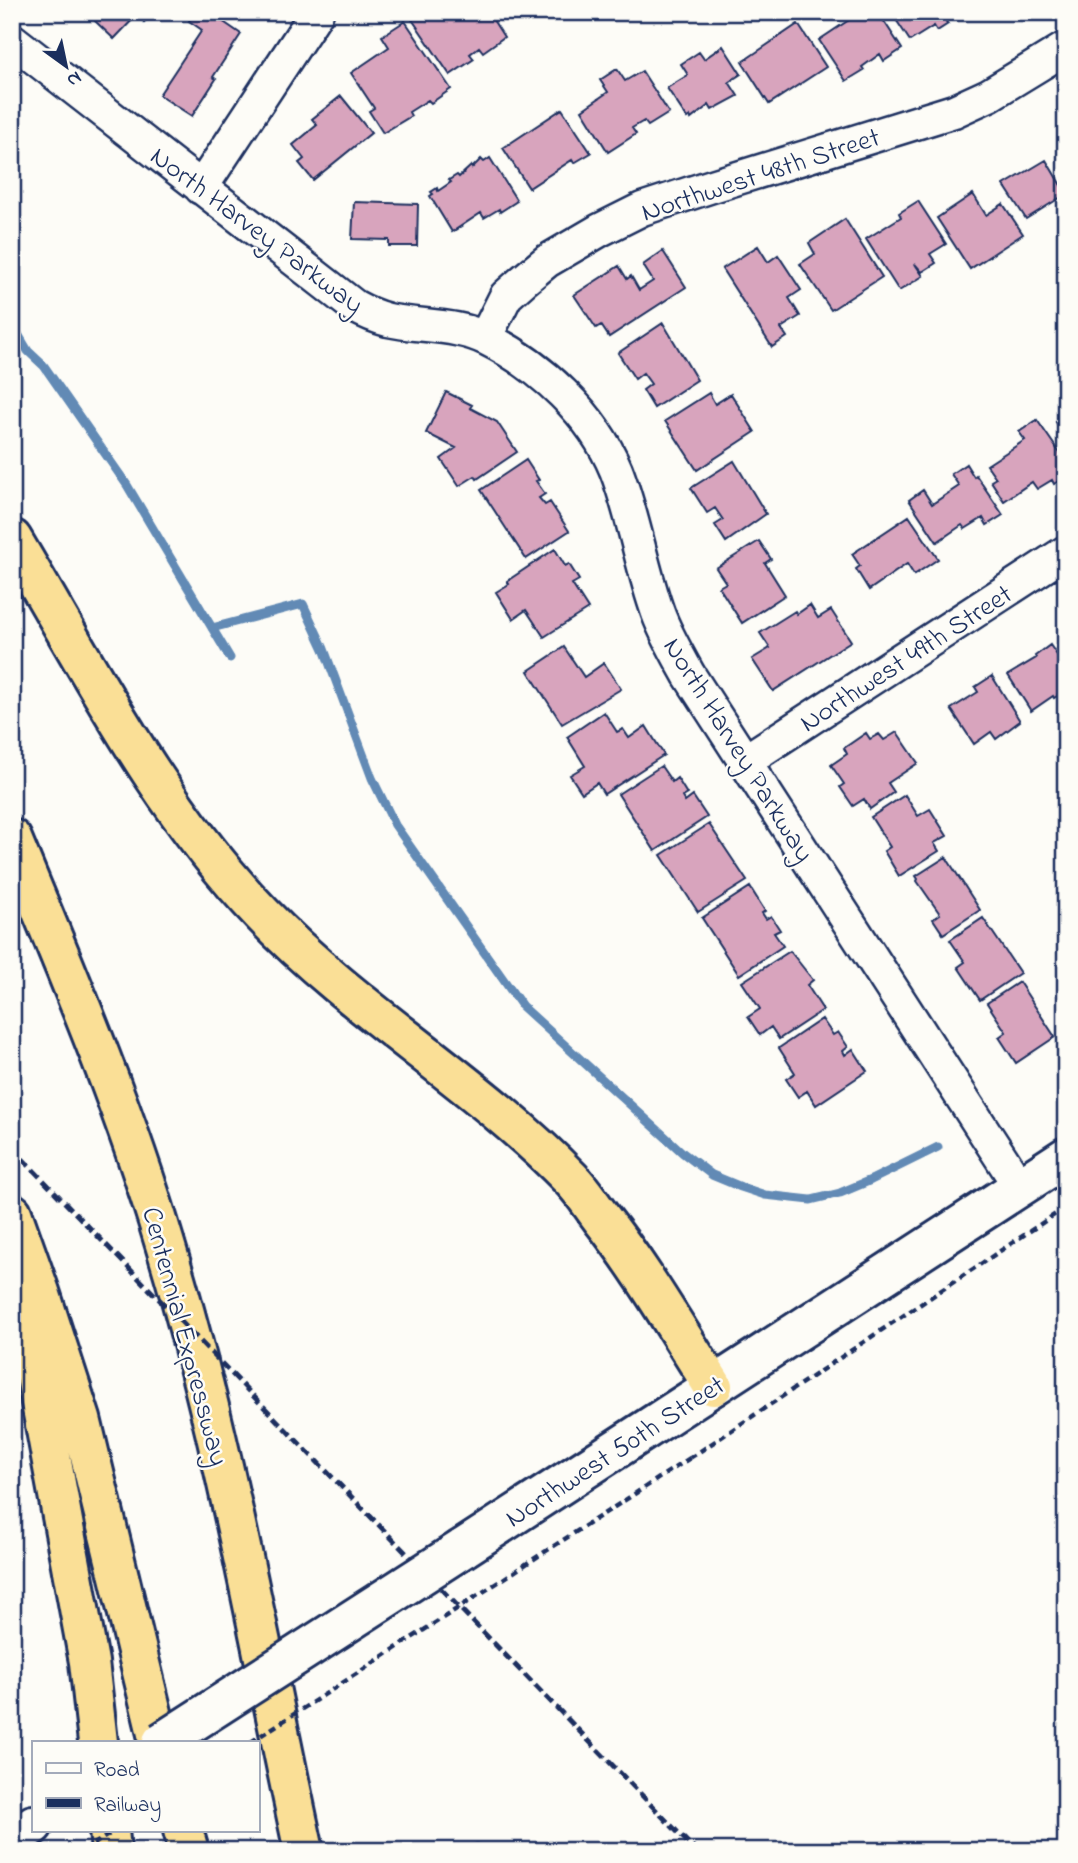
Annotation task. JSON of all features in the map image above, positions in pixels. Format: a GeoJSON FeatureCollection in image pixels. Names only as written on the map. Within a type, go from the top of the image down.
{"type":"FeatureCollection","features":[{"type":"Feature","properties":{"kind":"highway"},"geometry":{"type":"LineString","coordinates":[[12,539],[150,771],[214,860],[263,915],[327,974],[527,1137],[573,1181],[620,1241],[713,1386]]}},
{"type":"Feature","properties":{"kind":"highway","name":"Centennial Expressway"},"geometry":{"type":"LineString","coordinates":[[12,839],[108,1074],[164,1241],[218,1438],[304,1851]]}},
{"type":"Feature","properties":{"kind":"highway"},"geometry":{"type":"LineString","coordinates":[[12,1213],[81,1419],[160,1741]]}},
{"type":"Feature","properties":{"kind":"highway"},"geometry":{"type":"LineString","coordinates":[[12,1248],[89,1662],[98,1741]]}},
{"type":"Feature","properties":{"kind":"highway"},"geometry":{"type":"LineString","coordinates":[[109,1832],[111,1851]]}},
{"type":"Feature","properties":{"kind":"highway"},"geometry":{"type":"LineString","coordinates":[[183,1832],[188,1851]]}},
{"type":"Feature","properties":{"kind":"main road","name":"Northwest 50th Street"},"geometry":{"type":"LineString","coordinates":[[162,1741],[1066,1157]]}},
{"type":"Feature","properties":{"kind":"main road"},"geometry":{"type":"LineString","coordinates":[[12,1839],[32,1826]]}},
{"type":"Feature","properties":{"kind":"street"},"geometry":{"type":"LineString","coordinates":[[201,188],[317,12]]}},
{"type":"Feature","properties":{"kind":"street","name":"North Harvey Parkway"},"geometry":{"type":"LineString","coordinates":[[12,40],[354,306],[389,320],[446,327],[485,338],[516,355],[543,376],[585,419],[615,469],[659,614],[672,644],[1020,1187]]}},
{"type":"Feature","properties":{"kind":"street","name":"Northwest 48th Street"},"geometry":{"type":"LineString","coordinates":[[485,338],[506,296],[547,261],[642,209],[954,111],[989,95],[1066,48]]}},
{"type":"Feature","properties":{"kind":"street","name":"Northwest 49th Street"},"geometry":{"type":"LineString","coordinates":[[745,761],[1066,552]]}},
{"type":"Feature","properties":{"kind":"path","name":"Northwest 50th Street"},"geometry":{"type":"LineString","coordinates":[[253,1741],[690,1458],[1066,1208]]}},
{"type":"Feature","properties":{"kind":"path"},"geometry":{"type":"LineString","coordinates":[[83,1851],[113,1832]]}},
{"type":"Feature","properties":{"kind":"building"},"geometry":{"type":"Polygon","coordinates":[[[94,12],[154,12],[144,22],[137,15],[114,39],[95,21],[99,17],[94,12]]]}},
{"type":"Feature","properties":{"kind":"building"},"geometry":{"type":"Polygon","coordinates":[[[195,12],[209,12],[241,34],[192,116],[159,95],[202,30],[189,21],[195,12]]]}},
{"type":"Feature","properties":{"kind":"building"},"geometry":{"type":"Polygon","coordinates":[[[407,12],[488,12],[504,37],[483,52],[479,47],[470,54],[474,59],[450,75],[407,12]]]}},
{"type":"Feature","properties":{"kind":"building"},"geometry":{"type":"Polygon","coordinates":[[[861,12],[878,12],[902,49],[884,61],[880,54],[862,67],[864,70],[846,81],[819,40],[861,12]]]}},
{"type":"Feature","properties":{"kind":"building"},"geometry":{"type":"Polygon","coordinates":[[[891,12],[954,12],[944,19],[948,24],[937,31],[934,26],[910,41],[891,12]]]}},
{"type":"Feature","properties":{"kind":"building"},"geometry":{"type":"Polygon","coordinates":[[[405,21],[451,89],[431,103],[428,100],[409,112],[411,116],[383,133],[369,111],[374,108],[351,73],[389,47],[382,36],[405,21]]]}},
{"type":"Feature","properties":{"kind":"building"},"geometry":{"type":"Polygon","coordinates":[[[798,24],[826,67],[769,104],[742,62],[798,24]]]}},
{"type":"Feature","properties":{"kind":"building"},"geometry":{"type":"Polygon","coordinates":[[[723,46],[741,74],[729,82],[738,96],[712,110],[709,105],[691,119],[690,116],[687,118],[667,88],[688,75],[681,64],[699,52],[704,59],[723,46]]]}},
{"type":"Feature","properties":{"kind":"building"},"geometry":{"type":"Polygon","coordinates":[[[617,69],[625,81],[642,71],[669,113],[648,126],[644,121],[632,128],[636,134],[608,152],[582,110],[608,92],[600,80],[617,69]]]}},
{"type":"Feature","properties":{"kind":"building"},"geometry":{"type":"Polygon","coordinates":[[[341,96],[371,133],[313,180],[299,163],[304,159],[293,145],[317,125],[312,119],[341,96]]]}},
{"type":"Feature","properties":{"kind":"building"},"geometry":{"type":"Polygon","coordinates":[[[562,109],[591,153],[574,163],[572,160],[529,188],[503,148],[562,109]]]}},
{"type":"Feature","properties":{"kind":"building"},"geometry":{"type":"Polygon","coordinates":[[[490,158],[517,201],[484,218],[481,213],[452,232],[430,196],[433,194],[431,192],[437,188],[438,191],[451,182],[449,180],[457,175],[459,177],[481,159],[484,162],[490,158]]]}},
{"type":"Feature","properties":{"kind":"building"},"geometry":{"type":"Polygon","coordinates":[[[1046,160],[1066,194],[1026,219],[1004,185],[1046,160]]]}},
{"type":"Feature","properties":{"kind":"building"},"geometry":{"type":"Polygon","coordinates":[[[973,194],[986,215],[1003,204],[1023,234],[970,269],[937,218],[973,194]]]}},
{"type":"Feature","properties":{"kind":"building"},"geometry":{"type":"Polygon","coordinates":[[[918,201],[946,244],[930,254],[936,263],[922,272],[915,264],[923,276],[899,291],[866,239],[901,217],[899,213],[918,201]]]}},
{"type":"Feature","properties":{"kind":"building"},"geometry":{"type":"Polygon","coordinates":[[[354,202],[418,204],[417,246],[389,246],[389,240],[352,239],[354,202]]]}},
{"type":"Feature","properties":{"kind":"building"},"geometry":{"type":"Polygon","coordinates":[[[845,219],[882,277],[831,310],[800,264],[815,254],[809,243],[845,219]]]}},
{"type":"Feature","properties":{"kind":"building"},"geometry":{"type":"Polygon","coordinates":[[[758,246],[768,262],[778,255],[801,290],[789,298],[800,316],[781,328],[787,337],[772,347],[722,269],[758,246]]]}},
{"type":"Feature","properties":{"kind":"building"},"geometry":{"type":"Polygon","coordinates":[[[663,251],[686,287],[609,337],[601,325],[596,328],[574,295],[619,266],[627,279],[631,276],[639,290],[653,281],[643,265],[663,251]]]}},
{"type":"Feature","properties":{"kind":"building"},"geometry":{"type":"Polygon","coordinates":[[[663,323],[697,380],[654,408],[643,390],[651,384],[643,373],[635,379],[618,353],[663,323]]]}},
{"type":"Feature","properties":{"kind":"building"},"geometry":{"type":"Polygon","coordinates":[[[446,392],[497,422],[517,452],[477,479],[475,476],[459,486],[441,459],[456,448],[426,433],[446,392]]]}},
{"type":"Feature","properties":{"kind":"building"},"geometry":{"type":"Polygon","coordinates":[[[709,393],[715,404],[731,394],[755,432],[697,470],[665,421],[709,393]]]}},
{"type":"Feature","properties":{"kind":"building"},"geometry":{"type":"Polygon","coordinates":[[[1066,416],[1066,445],[1061,438],[1065,435],[1056,422],[1066,416]]]}},
{"type":"Feature","properties":{"kind":"building"},"geometry":{"type":"Polygon","coordinates":[[[1037,420],[1066,462],[1066,476],[1054,484],[1052,480],[1037,489],[1032,482],[1004,501],[991,481],[996,478],[987,465],[1025,440],[1019,432],[1037,420]]]}},
{"type":"Feature","properties":{"kind":"building"},"geometry":{"type":"Polygon","coordinates":[[[526,460],[545,494],[539,498],[545,505],[550,502],[569,531],[526,559],[481,490],[526,460]]]}},
{"type":"Feature","properties":{"kind":"building"},"geometry":{"type":"Polygon","coordinates":[[[734,461],[766,514],[726,542],[715,525],[723,520],[715,508],[707,513],[691,488],[734,461]]]}},
{"type":"Feature","properties":{"kind":"building"},"geometry":{"type":"Polygon","coordinates":[[[966,464],[1003,515],[987,525],[983,518],[965,529],[962,525],[937,542],[909,500],[923,490],[932,504],[959,486],[951,474],[966,464]]]}},
{"type":"Feature","properties":{"kind":"building"},"geometry":{"type":"Polygon","coordinates":[[[909,516],[938,559],[914,575],[907,564],[869,590],[856,569],[860,566],[852,554],[909,516]]]}},
{"type":"Feature","properties":{"kind":"building"},"geometry":{"type":"Polygon","coordinates":[[[759,541],[771,559],[765,563],[785,595],[742,623],[719,587],[726,583],[716,568],[759,541]]]}},
{"type":"Feature","properties":{"kind":"building"},"geometry":{"type":"Polygon","coordinates":[[[555,549],[565,566],[569,564],[579,580],[572,584],[588,609],[544,637],[526,610],[513,619],[496,592],[509,584],[507,581],[555,549]]]}},
{"type":"Feature","properties":{"kind":"building"},"geometry":{"type":"Polygon","coordinates":[[[810,605],[818,618],[831,610],[851,641],[773,691],[752,659],[770,648],[760,633],[810,605]]]}},
{"type":"Feature","properties":{"kind":"building"},"geometry":{"type":"Polygon","coordinates":[[[1050,645],[1066,668],[1066,688],[1031,711],[1008,675],[1036,658],[1035,656],[1050,645]]]}},
{"type":"Feature","properties":{"kind":"building"},"geometry":{"type":"Polygon","coordinates":[[[564,647],[584,677],[604,663],[621,689],[562,724],[528,671],[564,647]]]}},
{"type":"Feature","properties":{"kind":"building"},"geometry":{"type":"Polygon","coordinates":[[[992,676],[1020,721],[996,739],[991,732],[974,744],[951,709],[978,692],[975,687],[992,676]]]}},
{"type":"Feature","properties":{"kind":"building"},"geometry":{"type":"Polygon","coordinates":[[[604,712],[617,732],[623,729],[629,738],[646,726],[664,755],[604,794],[597,783],[582,793],[570,775],[585,766],[567,737],[604,712]]]}},
{"type":"Feature","properties":{"kind":"building"},"geometry":{"type":"Polygon","coordinates":[[[897,732],[918,763],[888,783],[894,792],[870,809],[864,799],[853,806],[840,787],[844,784],[831,765],[847,754],[844,748],[866,733],[870,739],[879,734],[884,740],[897,732]]]}},
{"type":"Feature","properties":{"kind":"building"},"geometry":{"type":"Polygon","coordinates":[[[661,766],[672,782],[677,778],[687,794],[682,797],[685,802],[693,796],[707,817],[655,851],[618,794],[661,766]]]}},
{"type":"Feature","properties":{"kind":"building"},"geometry":{"type":"Polygon","coordinates":[[[905,795],[918,816],[930,809],[947,836],[934,843],[939,851],[899,876],[884,851],[890,847],[871,817],[905,795]]]}},
{"type":"Feature","properties":{"kind":"building"},"geometry":{"type":"Polygon","coordinates":[[[709,824],[747,881],[698,912],[661,855],[709,824]]]}},
{"type":"Feature","properties":{"kind":"building"},"geometry":{"type":"Polygon","coordinates":[[[946,857],[980,910],[943,934],[933,919],[940,914],[916,876],[946,857]]]}},
{"type":"Feature","properties":{"kind":"building"},"geometry":{"type":"Polygon","coordinates":[[[750,887],[765,911],[762,913],[766,919],[771,916],[780,930],[774,933],[783,946],[739,975],[702,918],[750,887]]]}},
{"type":"Feature","properties":{"kind":"building"},"geometry":{"type":"Polygon","coordinates":[[[983,918],[1020,973],[980,1000],[958,967],[965,962],[950,940],[983,918]]]}},
{"type":"Feature","properties":{"kind":"building"},"geometry":{"type":"Polygon","coordinates":[[[790,951],[813,980],[807,985],[823,1010],[779,1039],[771,1027],[760,1035],[748,1017],[760,1009],[742,982],[790,951]]]}},
{"type":"Feature","properties":{"kind":"building"},"geometry":{"type":"Polygon","coordinates":[[[1019,982],[1055,1037],[1016,1063],[999,1037],[1006,1032],[987,1003],[1019,982]]]}},
{"type":"Feature","properties":{"kind":"building"},"geometry":{"type":"Polygon","coordinates":[[[822,1019],[833,1035],[838,1032],[848,1047],[843,1051],[845,1055],[853,1049],[867,1071],[816,1105],[807,1091],[798,1097],[786,1079],[795,1073],[779,1048],[822,1019]]]}},
{"type":"Feature","properties":{"kind":"waterway"},"geometry":{"type":"LineString","coordinates":[[12,324],[28,351],[44,366],[127,485],[230,658]]}},
{"type":"Feature","properties":{"kind":"waterway"},"geometry":{"type":"LineString","coordinates":[[212,628],[303,604],[324,649],[372,778],[395,825],[522,1006],[683,1153],[712,1175],[765,1195],[811,1200],[840,1193],[938,1147]]}},
{"type":"Feature","properties":{"kind":"railway"},"geometry":{"type":"LineString","coordinates":[[12,1148],[696,1851]]}}]}
